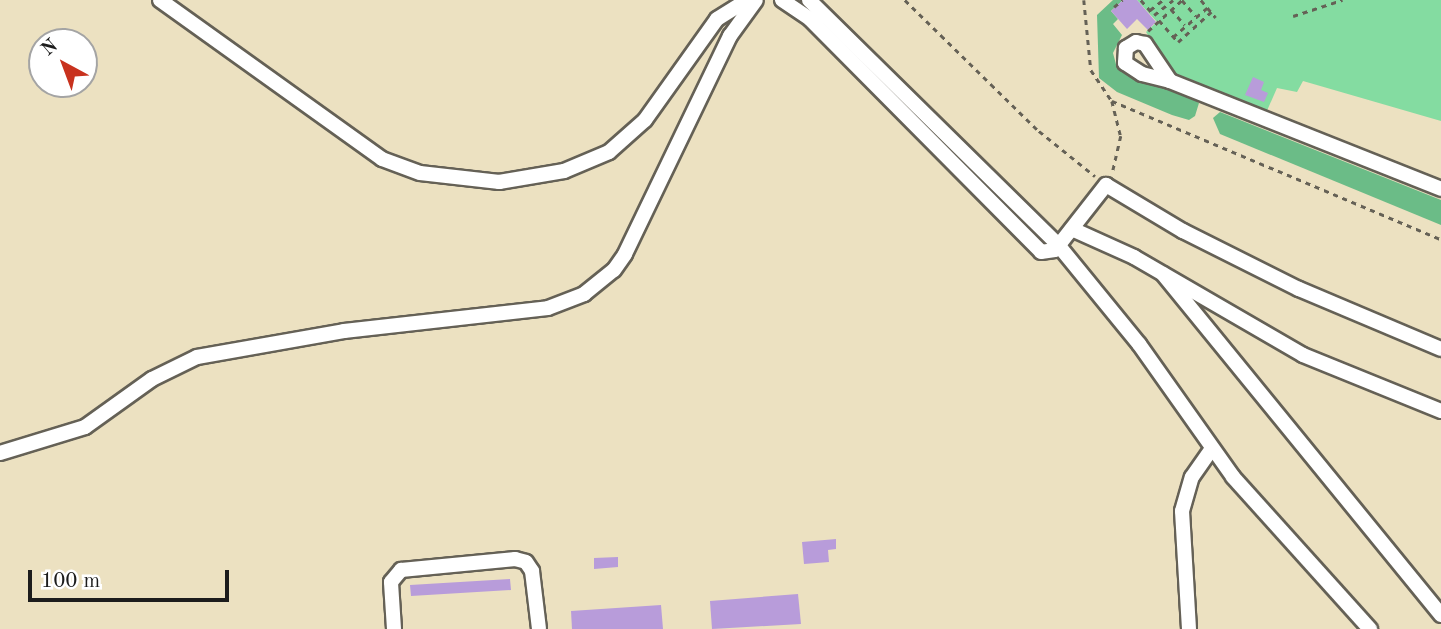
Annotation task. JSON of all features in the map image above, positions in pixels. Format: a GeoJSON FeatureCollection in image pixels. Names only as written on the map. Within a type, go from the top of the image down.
{"type":"FeatureCollection","features":[{"type":"Feature","properties":{"kind":"street"},"geometry":{"type":"LineString","coordinates":[[160,0],[383,159],[433,176],[499,182],[564,171],[609,152],[645,120],[717,19],[747,0]]}},
{"type":"Feature","properties":{"kind":"street"},"geometry":{"type":"LineString","coordinates":[[0,453],[85,427],[152,379],[197,357],[357,330],[548,308],[584,294],[614,270],[625,254],[730,36],[756,0]]}},
{"type":"Feature","properties":{"kind":"street"},"geometry":{"type":"LineString","coordinates":[[782,0],[810,19],[975,182],[1035,247],[1048,253],[1059,246],[1106,185],[1183,231],[1299,289],[1441,349]]}},
{"type":"Feature","properties":{"kind":"street"},"geometry":{"type":"LineString","coordinates":[[809,0],[1059,246],[1139,345],[1211,450],[1370,629]]}},
{"type":"Feature","properties":{"kind":"street"},"geometry":{"type":"LineString","coordinates":[[1170,81],[1149,48],[1136,42],[1124,52],[1126,66],[1441,189]]}},
{"type":"Feature","properties":{"kind":"street"},"geometry":{"type":"LineString","coordinates":[[1072,229],[1163,274],[1303,355],[1441,411]]}},
{"type":"Feature","properties":{"kind":"street"},"geometry":{"type":"LineString","coordinates":[[1163,274],[1441,615]]}},
{"type":"Feature","properties":{"kind":"street"},"geometry":{"type":"LineString","coordinates":[[1189,629],[1182,511],[1192,477],[1211,450]]}},
{"type":"Feature","properties":{"kind":"street"},"geometry":{"type":"LineString","coordinates":[[394,629],[391,582],[401,570],[515,559],[526,562],[532,571],[539,629]]}},
{"type":"Feature","properties":{"kind":"path"},"geometry":{"type":"LineString","coordinates":[[905,0],[1039,131],[1106,185],[1114,170],[1121,136],[1112,101],[1091,70],[1084,0]]}},
{"type":"Feature","properties":{"kind":"path"},"geometry":{"type":"LineString","coordinates":[[1114,7],[1122,0]]}},
{"type":"Feature","properties":{"kind":"path"},"geometry":{"type":"LineString","coordinates":[[1141,0],[1154,15],[1173,0]]}},
{"type":"Feature","properties":{"kind":"path"},"geometry":{"type":"LineString","coordinates":[[1150,10],[1163,0]]}},
{"type":"Feature","properties":{"kind":"path"},"geometry":{"type":"LineString","coordinates":[[1136,42],[1182,0],[1196,17]]}},
{"type":"Feature","properties":{"kind":"path"},"geometry":{"type":"LineString","coordinates":[[1201,0],[1216,18]]}},
{"type":"Feature","properties":{"kind":"path"},"geometry":{"type":"LineString","coordinates":[[1293,16],[1342,0]]}},
{"type":"Feature","properties":{"kind":"path"},"geometry":{"type":"LineString","coordinates":[[1173,37],[1207,8]]}},
{"type":"Feature","properties":{"kind":"path"},"geometry":{"type":"LineString","coordinates":[[1171,9],[1185,26]]}},
{"type":"Feature","properties":{"kind":"path"},"geometry":{"type":"LineString","coordinates":[[1159,20],[1178,42],[1211,12]]}},
{"type":"Feature","properties":{"kind":"path"},"geometry":{"type":"LineString","coordinates":[[1112,101],[1441,239]]}},
{"type":"Feature","properties":{"kind":"green space"},"geometry":{"type":"Polygon","coordinates":[[[1113,0],[1123,0],[1111,11],[1118,19],[1113,24],[1122,35],[1113,53],[1117,68],[1193,99],[1199,103],[1195,116],[1189,120],[1172,115],[1117,92],[1099,78],[1097,15],[1113,0]]]}},
{"type":"Feature","properties":{"kind":"green space"},"geometry":{"type":"Polygon","coordinates":[[[1137,0],[1441,0],[1441,121],[1303,81],[1297,92],[1277,88],[1266,113],[1173,74],[1146,32],[1157,22],[1137,0]]]}},
{"type":"Feature","properties":{"kind":"green space"},"geometry":{"type":"Polygon","coordinates":[[[1220,112],[1441,200],[1441,225],[1220,134],[1213,118],[1220,112]]]}},
{"type":"Feature","properties":{"kind":"building"},"geometry":{"type":"Polygon","coordinates":[[[1123,0],[1137,0],[1156,22],[1148,30],[1137,19],[1127,29],[1111,11],[1123,0]]]}},
{"type":"Feature","properties":{"kind":"building"},"geometry":{"type":"Polygon","coordinates":[[[1253,77],[1264,82],[1261,90],[1268,93],[1264,102],[1245,95],[1253,77]]]}},
{"type":"Feature","properties":{"kind":"building"},"geometry":{"type":"Polygon","coordinates":[[[836,539],[836,549],[828,550],[829,562],[804,564],[802,542],[836,539]]]}},
{"type":"Feature","properties":{"kind":"building"},"geometry":{"type":"Polygon","coordinates":[[[618,557],[618,567],[594,569],[594,558],[618,557]]]}},
{"type":"Feature","properties":{"kind":"building"},"geometry":{"type":"Polygon","coordinates":[[[510,579],[511,590],[411,596],[410,585],[510,579]]]}},
{"type":"Feature","properties":{"kind":"building"},"geometry":{"type":"Polygon","coordinates":[[[798,594],[801,624],[712,629],[710,601],[798,594]]]}},
{"type":"Feature","properties":{"kind":"building"},"geometry":{"type":"Polygon","coordinates":[[[661,605],[663,629],[572,629],[571,611],[661,605]]]}}]}
